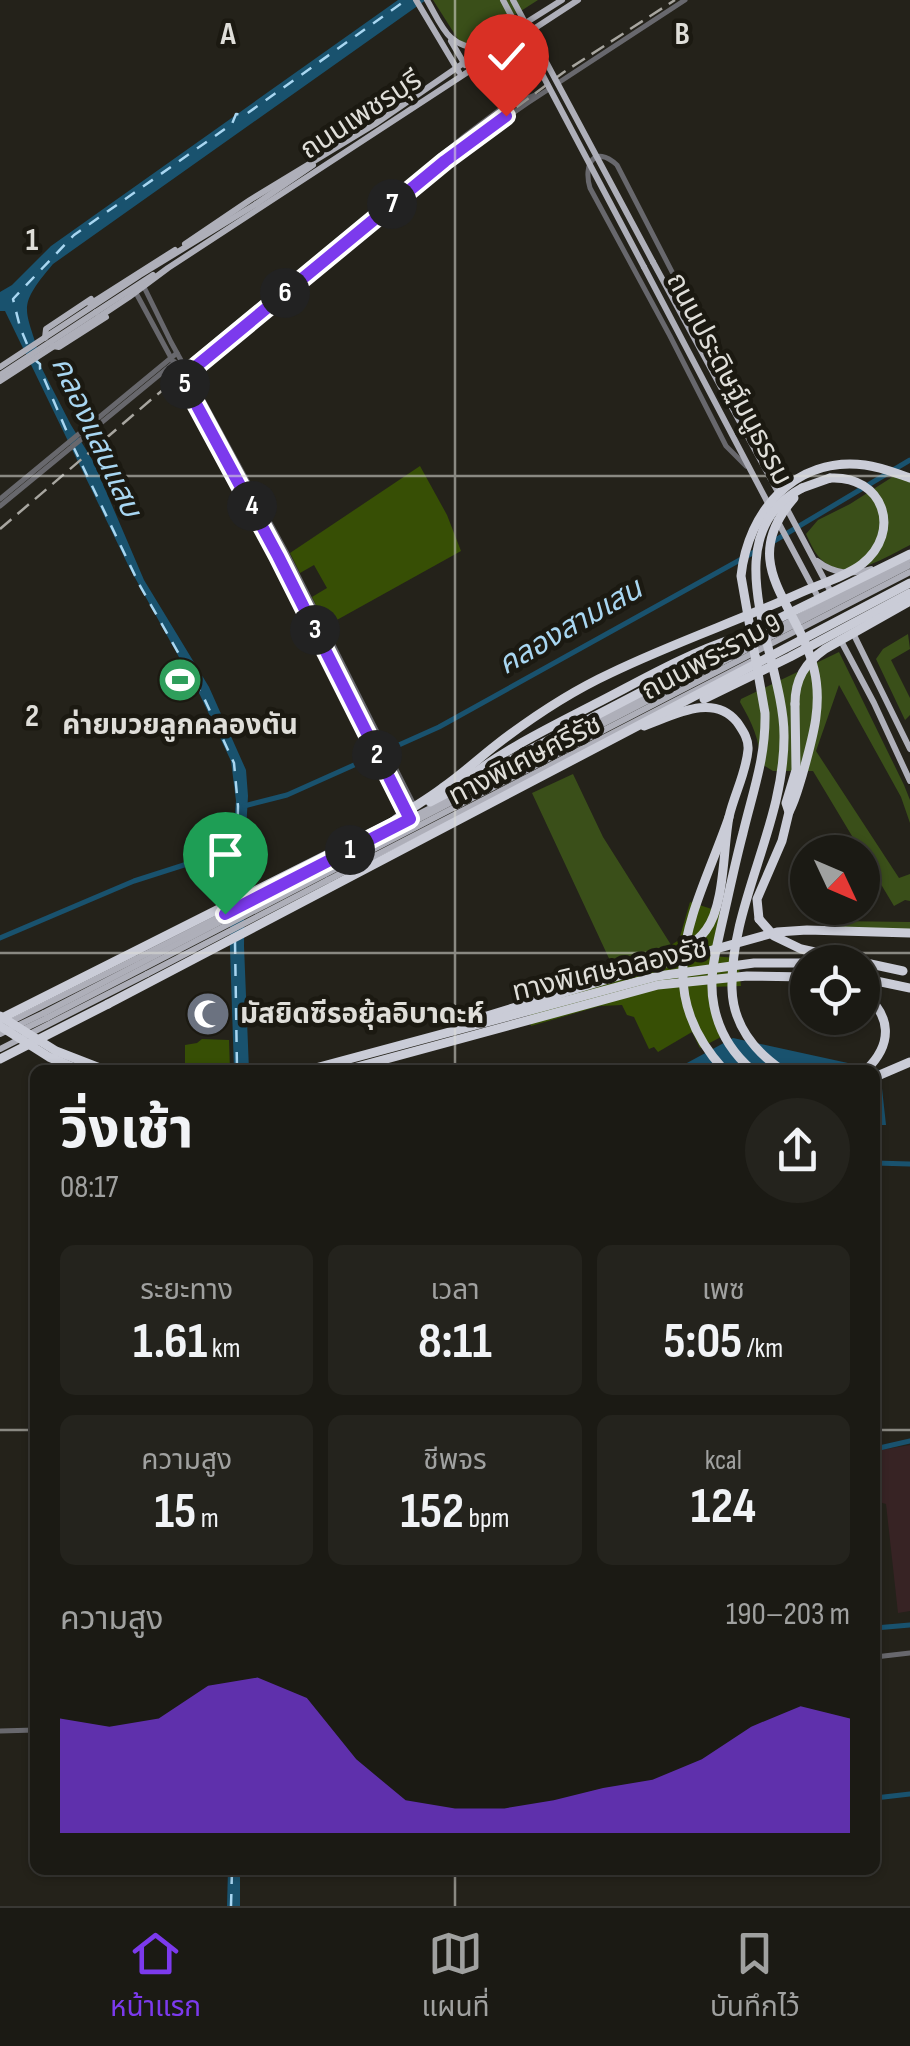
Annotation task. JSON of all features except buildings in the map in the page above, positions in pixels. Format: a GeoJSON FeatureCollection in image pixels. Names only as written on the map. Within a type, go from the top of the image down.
{"type":"FeatureCollection","features":[{"type":"Feature","properties":{"kind":"highway"},"geometry":{"type":"LineString","coordinates":[[747,1065],[722,1032],[712,992],[714,961],[766,731],[741,576],[744,553],[754,526],[770,502],[799,478],[853,464],[910,478]]}},
{"type":"Feature","properties":{"kind":"highway"},"geometry":{"type":"LineString","coordinates":[[392,822],[526,723],[580,689],[651,654],[795,595],[862,564],[879,544],[884,514],[873,492],[860,482],[842,477],[817,481],[788,496],[765,526],[755,561],[758,599],[779,688],[784,721],[784,762],[777,801],[744,913],[732,991],[735,1012],[748,1038],[776,1065]]}},
{"type":"Feature","properties":{"kind":"highway"},"geometry":{"type":"LineString","coordinates":[[802,488],[776,522],[768,562],[807,644],[818,694],[817,718],[782,841],[757,900],[759,919],[782,942],[801,949],[906,972]]}},
{"type":"Feature","properties":{"kind":"highway"},"geometry":{"type":"LineString","coordinates":[[652,713],[686,708],[790,657],[909,575]]}},
{"type":"Feature","properties":{"kind":"highway","name":"ทางพิเศษศรีรัช"},"geometry":{"type":"LineString","coordinates":[[1,1036],[747,634],[909,575]]}},
{"type":"Feature","properties":{"kind":"highway","name":"ทางพิเศษศรีรัช"},"geometry":{"type":"LineString","coordinates":[[0,1059],[627,732],[909,575]]}},
{"type":"Feature","properties":{"kind":"highway"},"geometry":{"type":"LineString","coordinates":[[789,812],[786,803],[796,770],[797,682],[812,658],[824,649],[910,600]]}},
{"type":"Feature","properties":{"kind":"highway"},"geometry":{"type":"LineString","coordinates":[[438,804],[491,761],[560,723],[676,664],[747,634]]}},
{"type":"Feature","properties":{"kind":"highway"},"geometry":{"type":"LineString","coordinates":[[627,732],[696,708],[715,708],[732,716],[746,735],[746,764],[686,934],[682,969],[690,1018],[702,1044],[720,1065]]}},
{"type":"Feature","properties":{"kind":"highway"},"geometry":{"type":"LineString","coordinates":[[777,801],[786,786],[796,732]]}},
{"type":"Feature","properties":{"kind":"highway"},"geometry":{"type":"LineString","coordinates":[[615,977],[678,952],[695,942],[711,922],[730,818]]}},
{"type":"Feature","properties":{"kind":"highway"},"geometry":{"type":"LineString","coordinates":[[720,884],[743,831]]}},
{"type":"Feature","properties":{"kind":"highway"},"geometry":{"type":"LineString","coordinates":[[455,1032],[477,1019],[750,938],[807,930],[910,933]]}},
{"type":"Feature","properties":{"kind":"highway","name":"ทางพิเศษฉลองรัช"},"geometry":{"type":"LineString","coordinates":[[327,1065],[658,976],[754,963],[790,963]]}},
{"type":"Feature","properties":{"kind":"highway"},"geometry":{"type":"LineString","coordinates":[[880,970],[906,972]]}},
{"type":"Feature","properties":{"kind":"highway","name":"ทางพิเศษฉลองรัช"},"geometry":{"type":"LineString","coordinates":[[364,1065],[658,985],[746,976],[790,977]]}},
{"type":"Feature","properties":{"kind":"highway"},"geometry":{"type":"LineString","coordinates":[[880,982],[910,988]]}},
{"type":"Feature","properties":{"kind":"highway"},"geometry":{"type":"LineString","coordinates":[[871,1065],[878,1058],[886,1032],[880,1010]]}},
{"type":"Feature","properties":{"kind":"highway"},"geometry":{"type":"LineString","coordinates":[[1,1036],[68,1065]]}},
{"type":"Feature","properties":{"kind":"highway"},"geometry":{"type":"LineString","coordinates":[[1,1036],[92,1065]]}},
{"type":"Feature","properties":{"kind":"highway"},"geometry":{"type":"LineString","coordinates":[[880,1077],[907,1063]]}},
{"type":"Feature","properties":{"kind":"main road"},"geometry":{"type":"LineString","coordinates":[[416,0],[444,49],[463,69]]}},
{"type":"Feature","properties":{"kind":"main road"},"geometry":{"type":"LineString","coordinates":[[427,0],[463,69]]}},
{"type":"Feature","properties":{"kind":"main road","name":"ถนนประดิษฐ์มนูธรรม"},"geometry":{"type":"LineString","coordinates":[[503,0],[644,267],[689,363],[844,647],[910,781]]}},
{"type":"Feature","properties":{"kind":"main road","name":"ถนนประดิษฐ์มนูธรรม"},"geometry":{"type":"LineString","coordinates":[[513,0],[654,262],[708,352],[910,750]]}},
{"type":"Feature","properties":{"kind":"main road","name":"ถนนเพชรบุรี"},"geometry":{"type":"LineString","coordinates":[[0,371],[132,295],[463,69],[578,0]]}},
{"type":"Feature","properties":{"kind":"main road","name":"ถนนเพชรบุรี"},"geometry":{"type":"LineString","coordinates":[[0,371],[118,284],[463,69],[484,49],[560,1]]}},
{"type":"Feature","properties":{"kind":"main road"},"geometry":{"type":"LineString","coordinates":[[450,40],[484,49]]}},
{"type":"Feature","properties":{"kind":"main road"},"geometry":{"type":"LineString","coordinates":[[444,49],[444,78]]}},
{"type":"Feature","properties":{"kind":"main road","name":"ถนนเพชรบุรี"},"geometry":{"type":"LineString","coordinates":[[0,371],[140,276],[300,176],[324,156]]}},
{"type":"Feature","properties":{"kind":"main road","name":"ถนนเพชรบุรี"},"geometry":{"type":"LineString","coordinates":[[97,314],[168,268]]}},
{"type":"Feature","properties":{"kind":"main road"},"geometry":{"type":"LineString","coordinates":[[118,284],[46,329],[44,339],[60,347],[119,309],[132,295]]}},
{"type":"Feature","properties":{"kind":"main road"},"geometry":{"type":"LineString","coordinates":[[0,371],[22,357]]}},
{"type":"Feature","properties":{"kind":"main road"},"geometry":{"type":"LineString","coordinates":[[812,557],[834,571],[909,575]]}},
{"type":"Feature","properties":{"kind":"main road"},"geometry":{"type":"LineString","coordinates":[[898,565],[897,576],[909,575]]}},
{"type":"Feature","properties":{"kind":"main road","name":"ถนนพระราม 9"},"geometry":{"type":"LineString","coordinates":[[1,1036],[136,959],[898,565],[909,575]]}},
{"type":"Feature","properties":{"kind":"main road"},"geometry":{"type":"LineString","coordinates":[[854,636],[853,628],[862,613],[909,575]]}},
{"type":"Feature","properties":{"kind":"main road","name":"ถนนพระราม 9"},"geometry":{"type":"LineString","coordinates":[[1,1036],[146,974],[830,621],[909,575]]}},
{"type":"Feature","properties":{"kind":"main road","name":"ถนนพระราม 9"},"geometry":{"type":"LineString","coordinates":[[1,1036],[909,575]]}},
{"type":"Feature","properties":{"kind":"main road"},"geometry":{"type":"LineString","coordinates":[[758,639],[781,616],[812,598],[815,592]]}},
{"type":"Feature","properties":{"kind":"main road"},"geometry":{"type":"LineString","coordinates":[[800,636],[844,647]]}},
{"type":"Feature","properties":{"kind":"main road"},"geometry":{"type":"LineString","coordinates":[[900,758],[910,750]]}},
{"type":"Feature","properties":{"kind":"main road"},"geometry":{"type":"LineString","coordinates":[[413,802],[423,813]]}},
{"type":"Feature","properties":{"kind":"main road"},"geometry":{"type":"LineString","coordinates":[[346,852],[257,894],[252,902],[254,908],[262,918],[268,917],[336,882],[352,868]]}},
{"type":"Feature","properties":{"kind":"street"},"geometry":{"type":"LineString","coordinates":[[183,372],[445,161],[506,116],[686,0]]}},
{"type":"Feature","properties":{"kind":"street"},"geometry":{"type":"LineString","coordinates":[[708,352],[618,165],[610,158],[598,157],[587,166],[588,182],[689,363],[726,446],[748,468]]}},
{"type":"Feature","properties":{"kind":"street"},"geometry":{"type":"LineString","coordinates":[[144,286],[175,358]]}},
{"type":"Feature","properties":{"kind":"street"},"geometry":{"type":"LineString","coordinates":[[132,295],[175,358],[294,568],[413,802]]}},
{"type":"Feature","properties":{"kind":"street"},"geometry":{"type":"LineString","coordinates":[[0,502],[175,358]]}},
{"type":"Feature","properties":{"kind":"street"},"geometry":{"type":"LineString","coordinates":[[183,372],[418,834]]}},
{"type":"Feature","properties":{"kind":"street"},"geometry":{"type":"LineString","coordinates":[[353,706],[361,701]]}},
{"type":"Feature","properties":{"kind":"street"},"geometry":{"type":"LineString","coordinates":[[423,813],[427,829]]}},
{"type":"Feature","properties":{"kind":"street"},"geometry":{"type":"LineString","coordinates":[[880,1657],[910,1653]]}},
{"type":"Feature","properties":{"kind":"street"},"geometry":{"type":"LineString","coordinates":[[0,1731],[30,1730]]}},
{"type":"Feature","properties":{"kind":"shaded area"},"geometry":{"type":"Polygon","coordinates":[[[910,1445],[910,1611],[898,1613],[886,1504],[880,1502],[880,1450],[910,1445]]]}},
{"type":"Feature","properties":{"kind":"green space"},"geometry":{"type":"Polygon","coordinates":[[[433,0],[538,0],[466,46],[433,0]]]}},
{"type":"Feature","properties":{"kind":"green space"},"geometry":{"type":"Polygon","coordinates":[[[420,466],[447,515],[461,551],[326,626],[312,597],[327,588],[314,565],[300,573],[290,553],[420,466]]]}},
{"type":"Feature","properties":{"kind":"green space"},"geometry":{"type":"Polygon","coordinates":[[[894,476],[910,482],[910,545],[864,567],[839,569],[828,565],[816,554],[806,534],[818,520],[894,476]]]}},
{"type":"Feature","properties":{"kind":"green space"},"geometry":{"type":"Polygon","coordinates":[[[908,634],[910,649],[891,660],[910,698],[910,715],[905,720],[876,659],[883,649],[908,634]]]}},
{"type":"Feature","properties":{"kind":"green space"},"geometry":{"type":"Polygon","coordinates":[[[839,652],[904,785],[910,800],[910,823],[901,797],[839,685],[816,751],[871,835],[851,835],[813,771],[773,771],[760,763],[759,746],[741,699],[839,652]]]}},
{"type":"Feature","properties":{"kind":"green space"},"geometry":{"type":"Polygon","coordinates":[[[573,774],[603,837],[673,948],[613,967],[532,793],[573,774]]]}},
{"type":"Feature","properties":{"kind":"green space"},"geometry":{"type":"Polygon","coordinates":[[[880,849],[899,878],[910,874],[910,901],[894,906],[880,883],[880,849]]]}},
{"type":"Feature","properties":{"kind":"green space"},"geometry":{"type":"Polygon","coordinates":[[[690,902],[721,912],[711,956],[738,958],[741,986],[710,987],[721,1037],[700,1048],[692,1032],[658,1052],[654,1047],[649,1049],[634,1017],[627,1015],[622,1005],[600,1006],[531,1026],[526,993],[672,948],[679,940],[690,902]]]}},
{"type":"Feature","properties":{"kind":"green space"},"geometry":{"type":"Polygon","coordinates":[[[910,922],[910,931],[833,925],[910,922]]]}},
{"type":"Feature","properties":{"kind":"green space"},"geometry":{"type":"Polygon","coordinates":[[[202,1039],[229,1040],[230,1065],[185,1065],[185,1045],[202,1039]]]}},
{"type":"Feature","properties":{"kind":"water"},"geometry":{"type":"Polygon","coordinates":[[[398,0],[426,0],[53,264],[28,300],[38,361],[93,461],[144,580],[209,687],[246,770],[244,946],[249,1065],[234,1065],[230,948],[236,801],[231,761],[200,695],[129,567],[5,311],[0,311],[0,292],[51,246],[398,0]]]}},
{"type":"Feature","properties":{"kind":"water"},"geometry":{"type":"Polygon","coordinates":[[[733,1038],[857,1065],[683,1065],[733,1038]]]}},
{"type":"Feature","properties":{"kind":"water"},"geometry":{"type":"Polygon","coordinates":[[[880,1070],[886,1125],[882,1125],[880,1114],[880,1070]]]}},
{"type":"Feature","properties":{"kind":"water"},"geometry":{"type":"Polygon","coordinates":[[[228,1875],[240,1875],[240,1906],[227,1906],[228,1875]]]}},
{"type":"Feature","properties":{"kind":"waterway","name":"คลองสามเสน"},"geometry":{"type":"LineString","coordinates":[[774,541],[910,460]]}},
{"type":"Feature","properties":{"kind":"waterway","name":"คลองสามเสน"},"geometry":{"type":"LineString","coordinates":[[244,806],[287,795],[439,727],[756,551]]}},
{"type":"Feature","properties":{"kind":"waterway"},"geometry":{"type":"LineString","coordinates":[[0,938],[134,881],[234,849]]}},
{"type":"Feature","properties":{"kind":"waterway"},"geometry":{"type":"LineString","coordinates":[[880,1163],[910,1164]]}},
{"type":"Feature","properties":{"kind":"waterway"},"geometry":{"type":"LineString","coordinates":[[880,1448],[910,1441]]}},
{"type":"Feature","properties":{"kind":"waterway"},"geometry":{"type":"LineString","coordinates":[[880,1628],[910,1625]]}},
{"type":"Feature","properties":{"kind":"waterway"},"geometry":{"type":"LineString","coordinates":[[880,1797],[910,1794]]}},
{"type":"Feature","properties":{"kind":"ferry route"},"geometry":{"type":"LineString","coordinates":[[27,344],[13,299],[74,235],[232,124],[236,114],[245,115],[406,0]]}},
{"type":"Feature","properties":{"kind":"ferry route"},"geometry":{"type":"LineString","coordinates":[[35,360],[70,439]]}},
{"type":"Feature","properties":{"kind":"ferry route"},"geometry":{"type":"LineString","coordinates":[[73,446],[139,584],[204,698],[234,763],[238,806],[236,899]]}},
{"type":"Feature","properties":{"kind":"ferry route"},"geometry":{"type":"LineString","coordinates":[[235,942],[237,1065]]}},
{"type":"Feature","properties":{"kind":"ferry route"},"geometry":{"type":"LineString","coordinates":[[231,1906],[232,1875]]}},
{"type":"Feature","properties":{"kind":"railway"},"geometry":{"type":"LineString","coordinates":[[0,529],[153,398],[444,161],[564,72],[675,0]]}},
{"type":"Feature","properties":{"kind":"place","name":"ค่ายมวยลูกคลองตัน"},"geometry":{"type":"Point","coordinates":[180,680]}},
{"type":"Feature","properties":{"kind":"place","name":"มัสยิดซีรอยุ้ลอิบาดะห์"},"geometry":{"type":"Point","coordinates":[208,1014]}},
{"type":"Feature","properties":{"kind":"route"},"geometry":{"type":"LineString","coordinates":[[225,914],[410,819],[278,556],[182,378],[445,161],[506,116]]}},
{"type":"Feature","properties":{"kind":"water label","name":"คลองแสนแสบ"},"geometry":{"type":"Point","coordinates":[96,437]}}]}
